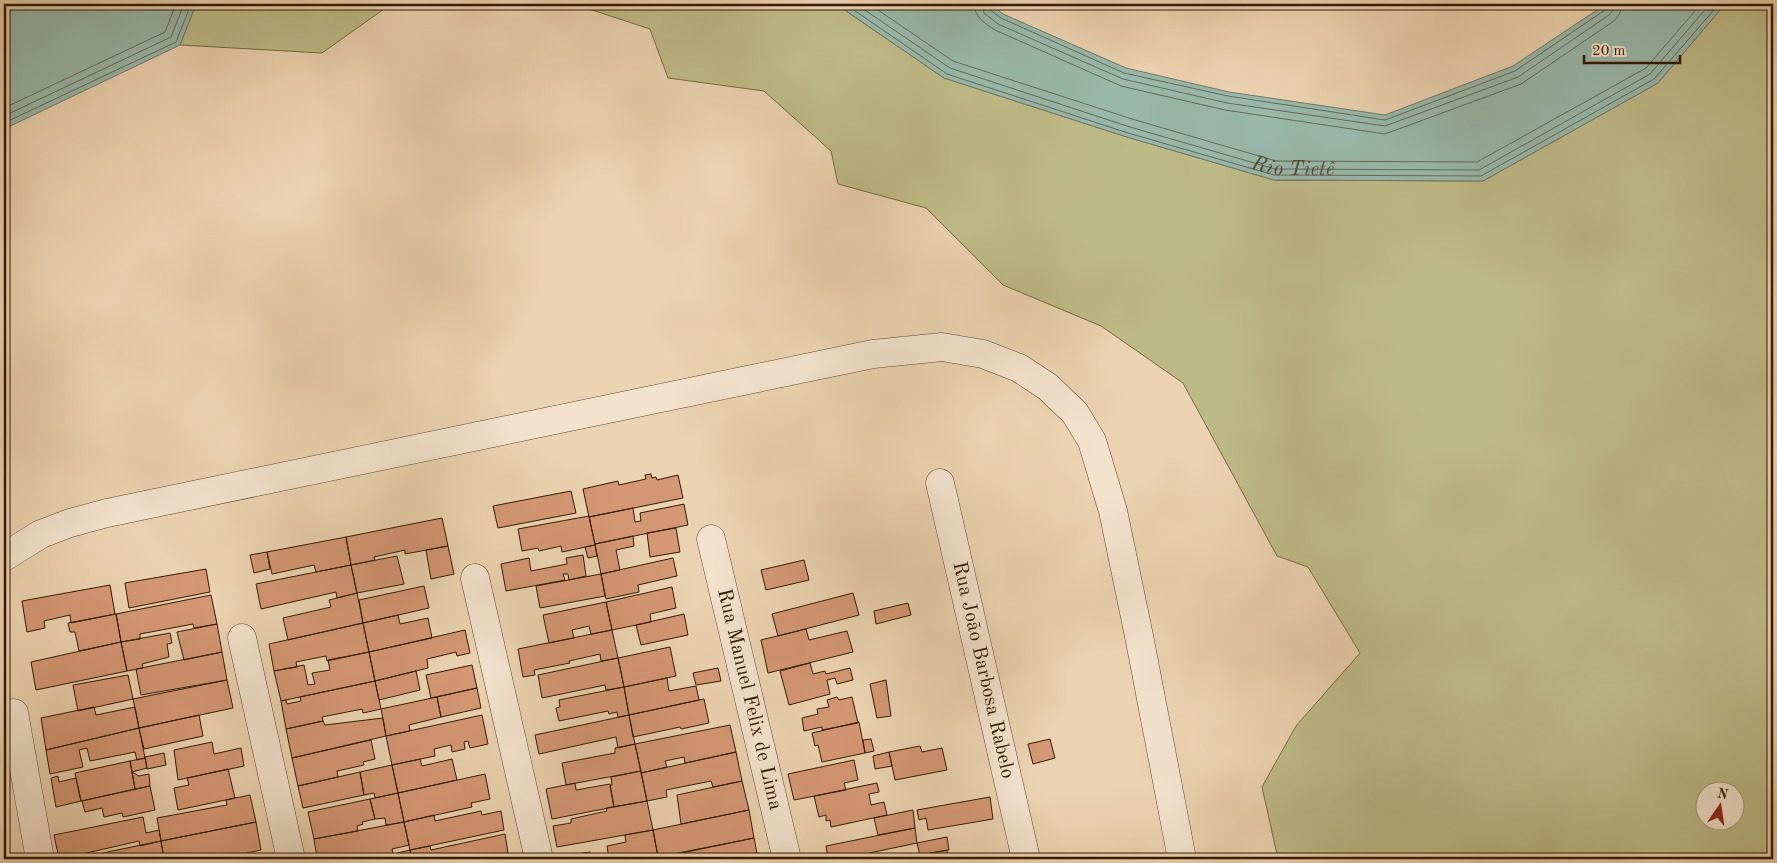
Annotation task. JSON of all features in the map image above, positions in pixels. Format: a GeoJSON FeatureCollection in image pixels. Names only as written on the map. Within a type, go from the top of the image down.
{"type":"FeatureCollection","features":[{"type":"Feature","properties":{"kind":"street"},"geometry":{"type":"LineString","coordinates":[[4,558],[41,534],[70,523],[127,509],[873,354],[942,347],[983,354],[1019,368],[1048,387],[1075,413],[1092,441],[1113,511],[1182,859]]}},
{"type":"Feature","properties":{"kind":"street","name":"Rua João Barbosa Rabelo"},"geometry":{"type":"LineString","coordinates":[[940,483],[1026,859]]}},
{"type":"Feature","properties":{"kind":"street","name":"Rua Manuel Felix de Lima"},"geometry":{"type":"LineString","coordinates":[[711,539],[787,859]]}},
{"type":"Feature","properties":{"kind":"street"},"geometry":{"type":"LineString","coordinates":[[475,578],[539,859]]}},
{"type":"Feature","properties":{"kind":"street"},"geometry":{"type":"LineString","coordinates":[[242,638],[291,859]]}},
{"type":"Feature","properties":{"kind":"street"},"geometry":{"type":"LineString","coordinates":[[14,713],[40,859]]}},
{"type":"Feature","properties":{"kind":"shaded area"},"geometry":{"type":"Polygon","coordinates":[[[196,4],[391,4],[322,53],[180,45],[196,4]]]}},
{"type":"Feature","properties":{"kind":"shaded area"},"geometry":{"type":"Polygon","coordinates":[[[574,4],[836,4],[944,78],[1127,137],[1274,180],[1483,181],[1658,83],[1725,4],[1773,4],[1773,859],[1278,859],[1262,787],[1296,726],[1360,653],[1308,567],[1277,556],[1183,383],[1101,326],[1003,285],[926,208],[838,184],[831,151],[764,91],[668,78],[650,29],[574,4]]]}},
{"type":"Feature","properties":{"kind":"water"},"geometry":{"type":"Polygon","coordinates":[[[4,4],[196,4],[180,45],[4,129],[4,4]]]}},
{"type":"Feature","properties":{"kind":"water","name":"Rio Tietê"},"geometry":{"type":"Polygon","coordinates":[[[836,4],[990,4],[1003,14],[1126,68],[1229,92],[1385,115],[1513,66],[1606,4],[1725,4],[1658,83],[1483,181],[1274,180],[1127,137],[944,78],[836,4]]]}},
{"type":"Feature","properties":{"kind":"building"},"geometry":{"type":"Polygon","coordinates":[[[651,474],[652,478],[656,477],[657,480],[678,475],[683,498],[589,517],[583,489],[618,481],[619,485],[646,479],[645,475],[651,474]]]}},
{"type":"Feature","properties":{"kind":"building"},"geometry":{"type":"Polygon","coordinates":[[[571,491],[576,513],[498,528],[493,506],[571,491]]]}},
{"type":"Feature","properties":{"kind":"building"},"geometry":{"type":"Polygon","coordinates":[[[684,504],[688,525],[595,544],[589,517],[633,508],[635,522],[641,521],[640,513],[684,504]]]}},
{"type":"Feature","properties":{"kind":"building"},"geometry":{"type":"Polygon","coordinates":[[[589,516],[595,545],[562,552],[561,546],[539,551],[538,548],[522,551],[518,529],[589,516]]]}},
{"type":"Feature","properties":{"kind":"building"},"geometry":{"type":"Polygon","coordinates":[[[442,518],[448,546],[405,554],[405,550],[374,557],[375,560],[351,565],[346,537],[442,518]]]}},
{"type":"Feature","properties":{"kind":"building"},"geometry":{"type":"Polygon","coordinates":[[[676,528],[680,552],[650,557],[647,533],[676,528]]]}},
{"type":"Feature","properties":{"kind":"building"},"geometry":{"type":"Polygon","coordinates":[[[633,536],[634,546],[616,550],[620,570],[601,574],[595,544],[633,536]]]}},
{"type":"Feature","properties":{"kind":"building"},"geometry":{"type":"Polygon","coordinates":[[[346,537],[351,565],[316,572],[314,565],[272,574],[267,552],[346,537]]]}},
{"type":"Feature","properties":{"kind":"building"},"geometry":{"type":"Polygon","coordinates":[[[595,545],[597,556],[588,558],[585,547],[595,545]]]}},
{"type":"Feature","properties":{"kind":"building"},"geometry":{"type":"Polygon","coordinates":[[[448,546],[454,574],[431,579],[426,550],[448,546]]]}},
{"type":"Feature","properties":{"kind":"building"},"geometry":{"type":"Polygon","coordinates":[[[267,552],[270,569],[254,573],[250,555],[267,552]]]}},
{"type":"Feature","properties":{"kind":"building"},"geometry":{"type":"Polygon","coordinates":[[[583,555],[586,576],[569,580],[568,574],[563,574],[565,580],[506,591],[501,564],[529,558],[531,571],[567,564],[566,558],[583,555]]]}},
{"type":"Feature","properties":{"kind":"building"},"geometry":{"type":"Polygon","coordinates":[[[397,556],[404,584],[357,593],[351,565],[397,556]]]}},
{"type":"Feature","properties":{"kind":"building"},"geometry":{"type":"Polygon","coordinates":[[[673,558],[677,576],[638,585],[639,592],[606,599],[601,574],[673,558]]]}},
{"type":"Feature","properties":{"kind":"building"},"geometry":{"type":"Polygon","coordinates":[[[804,560],[809,580],[766,590],[761,570],[804,560]]]}},
{"type":"Feature","properties":{"kind":"building"},"geometry":{"type":"Polygon","coordinates":[[[351,565],[357,593],[337,598],[336,592],[261,609],[256,584],[351,565]]]}},
{"type":"Feature","properties":{"kind":"building"},"geometry":{"type":"Polygon","coordinates":[[[206,569],[210,592],[129,608],[125,583],[206,569]]]}},
{"type":"Feature","properties":{"kind":"building"},"geometry":{"type":"Polygon","coordinates":[[[601,574],[605,596],[540,608],[536,586],[601,574]]]}},
{"type":"Feature","properties":{"kind":"building"},"geometry":{"type":"Polygon","coordinates":[[[110,585],[115,614],[71,623],[70,615],[44,621],[45,628],[27,632],[22,601],[110,585]]]}},
{"type":"Feature","properties":{"kind":"building"},"geometry":{"type":"Polygon","coordinates":[[[424,586],[429,608],[363,623],[359,600],[424,586]]]}},
{"type":"Feature","properties":{"kind":"building"},"geometry":{"type":"Polygon","coordinates":[[[672,587],[676,608],[650,614],[651,622],[612,630],[606,602],[672,587]]]}},
{"type":"Feature","properties":{"kind":"building"},"geometry":{"type":"Polygon","coordinates":[[[357,593],[363,623],[288,640],[283,618],[331,607],[329,600],[357,593]]]}},
{"type":"Feature","properties":{"kind":"building"},"geometry":{"type":"Polygon","coordinates":[[[853,593],[859,615],[778,636],[772,614],[853,593]]]}},
{"type":"Feature","properties":{"kind":"building"},"geometry":{"type":"Polygon","coordinates":[[[211,595],[217,624],[194,628],[193,624],[140,634],[140,639],[121,642],[116,614],[211,595]]]}},
{"type":"Feature","properties":{"kind":"building"},"geometry":{"type":"Polygon","coordinates":[[[606,602],[612,630],[591,634],[589,626],[572,630],[574,638],[549,643],[543,615],[606,602]]]}},
{"type":"Feature","properties":{"kind":"building"},"geometry":{"type":"Polygon","coordinates":[[[908,603],[911,615],[876,624],[874,611],[908,603]]]}},
{"type":"Feature","properties":{"kind":"building"},"geometry":{"type":"Polygon","coordinates":[[[116,614],[121,642],[79,651],[75,632],[70,632],[68,623],[116,614]]]}},
{"type":"Feature","properties":{"kind":"building"},"geometry":{"type":"Polygon","coordinates":[[[684,614],[688,635],[641,645],[636,625],[684,614]]]}},
{"type":"Feature","properties":{"kind":"building"},"geometry":{"type":"Polygon","coordinates":[[[398,615],[400,624],[428,618],[432,638],[369,652],[363,623],[398,615]]]}},
{"type":"Feature","properties":{"kind":"building"},"geometry":{"type":"Polygon","coordinates":[[[363,623],[369,652],[327,661],[326,656],[296,662],[297,667],[274,671],[269,644],[363,623]]]}},
{"type":"Feature","properties":{"kind":"building"},"geometry":{"type":"Polygon","coordinates":[[[217,624],[222,652],[184,660],[177,632],[217,624]]]}},
{"type":"Feature","properties":{"kind":"building"},"geometry":{"type":"Polygon","coordinates":[[[806,629],[809,640],[847,631],[853,652],[768,673],[761,640],[806,629]]]}},
{"type":"Feature","properties":{"kind":"building"},"geometry":{"type":"Polygon","coordinates":[[[465,630],[470,653],[457,656],[456,652],[427,659],[428,668],[375,681],[369,652],[465,630]]]}},
{"type":"Feature","properties":{"kind":"building"},"geometry":{"type":"Polygon","coordinates":[[[612,630],[618,658],[601,661],[600,654],[569,661],[570,663],[534,670],[535,675],[523,677],[518,649],[612,630]]]}},
{"type":"Feature","properties":{"kind":"building"},"geometry":{"type":"Polygon","coordinates":[[[170,633],[172,643],[167,644],[169,657],[142,664],[143,668],[127,671],[121,642],[170,633]]]}},
{"type":"Feature","properties":{"kind":"building"},"geometry":{"type":"Polygon","coordinates":[[[121,642],[127,671],[36,690],[31,662],[121,642]]]}},
{"type":"Feature","properties":{"kind":"building"},"geometry":{"type":"Polygon","coordinates":[[[670,647],[676,676],[624,687],[618,658],[670,647]]]}},
{"type":"Feature","properties":{"kind":"building"},"geometry":{"type":"Polygon","coordinates":[[[222,652],[227,680],[141,695],[136,669],[222,652]]]}},
{"type":"Feature","properties":{"kind":"building"},"geometry":{"type":"Polygon","coordinates":[[[369,652],[375,681],[281,701],[274,671],[304,665],[308,685],[315,684],[312,673],[330,670],[328,660],[369,652]]]}},
{"type":"Feature","properties":{"kind":"building"},"geometry":{"type":"Polygon","coordinates":[[[618,658],[624,687],[606,690],[605,685],[542,698],[538,675],[618,658]]]}},
{"type":"Feature","properties":{"kind":"building"},"geometry":{"type":"Polygon","coordinates":[[[810,663],[813,674],[825,671],[826,674],[850,668],[853,680],[837,684],[835,678],[827,680],[830,694],[789,705],[780,671],[810,663]]]}},
{"type":"Feature","properties":{"kind":"building"},"geometry":{"type":"Polygon","coordinates":[[[472,665],[477,688],[431,698],[426,675],[472,665]]]}},
{"type":"Feature","properties":{"kind":"building"},"geometry":{"type":"Polygon","coordinates":[[[718,668],[721,681],[696,685],[693,673],[718,668]]]}},
{"type":"Feature","properties":{"kind":"building"},"geometry":{"type":"Polygon","coordinates":[[[416,671],[420,690],[379,700],[375,681],[416,671]]]}},
{"type":"Feature","properties":{"kind":"building"},"geometry":{"type":"Polygon","coordinates":[[[128,675],[133,699],[78,711],[73,685],[128,675]]]}},
{"type":"Feature","properties":{"kind":"building"},"geometry":{"type":"Polygon","coordinates":[[[667,678],[669,691],[696,686],[699,700],[629,715],[624,687],[667,678]]]}},
{"type":"Feature","properties":{"kind":"building"},"geometry":{"type":"Polygon","coordinates":[[[227,680],[233,708],[139,728],[133,699],[227,680]]]}},
{"type":"Feature","properties":{"kind":"building"},"geometry":{"type":"Polygon","coordinates":[[[886,680],[891,716],[877,718],[870,684],[886,680]]]}},
{"type":"Feature","properties":{"kind":"building"},"geometry":{"type":"Polygon","coordinates":[[[375,681],[381,709],[363,713],[362,709],[322,717],[323,721],[286,729],[281,701],[286,700],[287,704],[301,701],[300,697],[375,681]]]}},
{"type":"Feature","properties":{"kind":"building"},"geometry":{"type":"Polygon","coordinates":[[[624,687],[629,715],[618,717],[617,712],[609,714],[608,711],[559,721],[556,708],[560,707],[559,700],[624,687]]]}},
{"type":"Feature","properties":{"kind":"building"},"geometry":{"type":"Polygon","coordinates":[[[477,688],[481,708],[441,717],[437,697],[477,688]]]}},
{"type":"Feature","properties":{"kind":"building"},"geometry":{"type":"Polygon","coordinates":[[[437,697],[441,717],[409,725],[410,731],[386,736],[381,709],[437,697]]]}},
{"type":"Feature","properties":{"kind":"building"},"geometry":{"type":"Polygon","coordinates":[[[837,697],[839,700],[852,697],[858,723],[822,730],[822,727],[804,731],[802,718],[818,714],[817,709],[829,707],[827,700],[837,697]]]}},
{"type":"Feature","properties":{"kind":"building"},"geometry":{"type":"Polygon","coordinates":[[[704,699],[709,723],[633,737],[629,715],[704,699]]]}},
{"type":"Feature","properties":{"kind":"building"},"geometry":{"type":"Polygon","coordinates":[[[94,707],[96,715],[135,707],[139,728],[46,750],[41,718],[94,707]]]}},
{"type":"Feature","properties":{"kind":"building"},"geometry":{"type":"Polygon","coordinates":[[[199,715],[203,736],[144,749],[139,728],[199,715]]]}},
{"type":"Feature","properties":{"kind":"building"},"geometry":{"type":"Polygon","coordinates":[[[482,715],[488,744],[470,748],[468,741],[464,742],[465,749],[452,752],[451,745],[434,749],[435,756],[392,765],[386,736],[482,715]]]}},
{"type":"Feature","properties":{"kind":"building"},"geometry":{"type":"Polygon","coordinates":[[[629,715],[635,744],[618,748],[616,737],[539,754],[535,735],[629,715]]]}},
{"type":"Feature","properties":{"kind":"building"},"geometry":{"type":"Polygon","coordinates":[[[383,718],[386,736],[292,758],[286,729],[323,721],[325,725],[383,718]]]}},
{"type":"Feature","properties":{"kind":"building"},"geometry":{"type":"Polygon","coordinates":[[[859,722],[865,753],[822,762],[818,745],[815,746],[812,733],[859,722]]]}},
{"type":"Feature","properties":{"kind":"building"},"geometry":{"type":"Polygon","coordinates":[[[730,725],[736,752],[685,763],[684,757],[665,761],[667,767],[641,773],[635,744],[730,725]]]}},
{"type":"Feature","properties":{"kind":"building"},"geometry":{"type":"Polygon","coordinates":[[[139,728],[145,758],[137,760],[135,752],[90,761],[87,748],[79,750],[83,767],[50,774],[46,750],[139,728]]]}},
{"type":"Feature","properties":{"kind":"building"},"geometry":{"type":"Polygon","coordinates":[[[871,739],[874,751],[865,753],[863,740],[871,739]]]}},
{"type":"Feature","properties":{"kind":"building"},"geometry":{"type":"Polygon","coordinates":[[[1050,739],[1055,758],[1033,764],[1028,744],[1050,739]]]}},
{"type":"Feature","properties":{"kind":"building"},"geometry":{"type":"Polygon","coordinates":[[[371,740],[375,759],[363,762],[364,765],[337,771],[338,777],[298,786],[292,758],[371,740]]]}},
{"type":"Feature","properties":{"kind":"building"},"geometry":{"type":"Polygon","coordinates":[[[212,742],[214,754],[241,748],[244,766],[178,780],[174,750],[212,742]]]}},
{"type":"Feature","properties":{"kind":"building"},"geometry":{"type":"Polygon","coordinates":[[[635,744],[641,771],[566,785],[562,763],[615,753],[615,748],[635,744]]]}},
{"type":"Feature","properties":{"kind":"building"},"geometry":{"type":"Polygon","coordinates":[[[920,746],[922,752],[942,748],[947,770],[895,780],[889,752],[920,746]]]}},
{"type":"Feature","properties":{"kind":"building"},"geometry":{"type":"Polygon","coordinates":[[[736,752],[742,781],[713,787],[711,781],[666,790],[667,797],[647,801],[641,773],[736,752]]]}},
{"type":"Feature","properties":{"kind":"building"},"geometry":{"type":"Polygon","coordinates":[[[889,752],[892,766],[875,769],[873,756],[889,752]]]}},
{"type":"Feature","properties":{"kind":"building"},"geometry":{"type":"Polygon","coordinates":[[[164,753],[166,765],[147,769],[145,757],[164,753]]]}},
{"type":"Feature","properties":{"kind":"building"},"geometry":{"type":"Polygon","coordinates":[[[145,758],[147,768],[132,772],[130,761],[145,758]]]}},
{"type":"Feature","properties":{"kind":"building"},"geometry":{"type":"Polygon","coordinates":[[[420,759],[422,766],[452,759],[457,780],[398,793],[392,765],[420,759]]]}},
{"type":"Feature","properties":{"kind":"building"},"geometry":{"type":"Polygon","coordinates":[[[854,760],[858,780],[844,783],[846,790],[794,800],[788,774],[854,760]]]}},
{"type":"Feature","properties":{"kind":"building"},"geometry":{"type":"Polygon","coordinates":[[[130,761],[135,789],[81,801],[75,773],[130,761]]]}},
{"type":"Feature","properties":{"kind":"building"},"geometry":{"type":"Polygon","coordinates":[[[392,765],[398,793],[375,798],[374,793],[364,795],[360,772],[392,765]]]}},
{"type":"Feature","properties":{"kind":"building"},"geometry":{"type":"Polygon","coordinates":[[[228,769],[235,798],[178,810],[174,788],[189,785],[187,778],[228,769]]]}},
{"type":"Feature","properties":{"kind":"building"},"geometry":{"type":"Polygon","coordinates":[[[641,771],[647,801],[614,807],[610,786],[612,785],[611,777],[641,771]]]}},
{"type":"Feature","properties":{"kind":"building"},"geometry":{"type":"Polygon","coordinates":[[[132,772],[139,776],[149,774],[150,786],[135,789],[132,772]]]}},
{"type":"Feature","properties":{"kind":"building"},"geometry":{"type":"Polygon","coordinates":[[[360,772],[364,795],[303,808],[298,786],[360,772]]]}},
{"type":"Feature","properties":{"kind":"building"},"geometry":{"type":"Polygon","coordinates":[[[485,774],[490,799],[471,803],[472,807],[404,822],[398,793],[485,774]]]}},
{"type":"Feature","properties":{"kind":"building"},"geometry":{"type":"Polygon","coordinates":[[[58,776],[59,782],[76,778],[81,801],[56,807],[51,778],[58,776]]]}},
{"type":"Feature","properties":{"kind":"building"},"geometry":{"type":"Polygon","coordinates":[[[742,781],[749,810],[681,824],[677,795],[742,781]]]}},
{"type":"Feature","properties":{"kind":"building"},"geometry":{"type":"Polygon","coordinates":[[[575,783],[576,790],[610,784],[614,807],[552,819],[546,789],[575,783]]]}},
{"type":"Feature","properties":{"kind":"building"},"geometry":{"type":"Polygon","coordinates":[[[877,783],[879,792],[869,794],[871,805],[884,802],[887,815],[831,827],[830,820],[826,821],[826,815],[819,817],[814,796],[877,783]]]}},
{"type":"Feature","properties":{"kind":"building"},"geometry":{"type":"Polygon","coordinates":[[[150,786],[155,810],[123,817],[122,813],[104,817],[102,808],[85,812],[82,801],[150,786]]]}},
{"type":"Feature","properties":{"kind":"building"},"geometry":{"type":"Polygon","coordinates":[[[398,793],[404,822],[386,825],[385,818],[375,819],[370,799],[398,793]]]}},
{"type":"Feature","properties":{"kind":"building"},"geometry":{"type":"Polygon","coordinates":[[[250,795],[256,822],[161,841],[157,818],[227,805],[226,800],[250,795]]]}},
{"type":"Feature","properties":{"kind":"building"},"geometry":{"type":"Polygon","coordinates":[[[990,797],[993,819],[928,830],[926,818],[919,820],[917,810],[990,797]]]}},
{"type":"Feature","properties":{"kind":"building"},"geometry":{"type":"Polygon","coordinates":[[[370,799],[375,819],[362,822],[363,824],[357,826],[358,831],[314,839],[308,812],[370,799]]]}},
{"type":"Feature","properties":{"kind":"building"},"geometry":{"type":"Polygon","coordinates":[[[647,801],[653,830],[557,847],[553,826],[571,823],[571,819],[607,811],[606,808],[647,801]]]}},
{"type":"Feature","properties":{"kind":"building"},"geometry":{"type":"Polygon","coordinates":[[[749,810],[754,838],[658,857],[653,830],[749,810]]]}},
{"type":"Feature","properties":{"kind":"building"},"geometry":{"type":"Polygon","coordinates":[[[913,810],[915,828],[878,835],[874,818],[913,810]]]}},
{"type":"Feature","properties":{"kind":"building"},"geometry":{"type":"Polygon","coordinates":[[[481,811],[482,815],[501,811],[504,830],[410,850],[404,822],[434,815],[435,821],[481,811]]]}},
{"type":"Feature","properties":{"kind":"building"},"geometry":{"type":"Polygon","coordinates":[[[143,817],[146,833],[159,830],[161,841],[140,846],[139,841],[78,855],[79,858],[59,859],[54,835],[143,817]]]}},
{"type":"Feature","properties":{"kind":"building"},"geometry":{"type":"Polygon","coordinates":[[[256,822],[261,850],[219,859],[184,859],[183,857],[181,859],[164,859],[161,841],[256,822]]]}},
{"type":"Feature","properties":{"kind":"building"},"geometry":{"type":"Polygon","coordinates":[[[404,822],[409,845],[392,849],[393,854],[365,859],[323,859],[322,856],[317,857],[314,839],[404,822]]]}},
{"type":"Feature","properties":{"kind":"building"},"geometry":{"type":"Polygon","coordinates":[[[915,828],[917,843],[841,859],[828,859],[826,846],[915,828]]]}},
{"type":"Feature","properties":{"kind":"building"},"geometry":{"type":"Polygon","coordinates":[[[653,830],[658,857],[649,859],[609,859],[607,846],[626,842],[625,835],[653,830]]]}},
{"type":"Feature","properties":{"kind":"building"},"geometry":{"type":"Polygon","coordinates":[[[505,834],[509,859],[412,859],[410,850],[430,846],[431,850],[505,834]]]}},
{"type":"Feature","properties":{"kind":"building"},"geometry":{"type":"Polygon","coordinates":[[[947,837],[949,850],[920,855],[917,843],[947,837]]]}},
{"type":"Feature","properties":{"kind":"building"},"geometry":{"type":"Polygon","coordinates":[[[754,838],[757,853],[726,859],[678,859],[677,854],[754,838]]]}},
{"type":"Feature","properties":{"kind":"building"},"geometry":{"type":"Polygon","coordinates":[[[161,841],[164,859],[89,859],[88,856],[161,841]]]}},
{"type":"Feature","properties":{"kind":"building"},"geometry":{"type":"Polygon","coordinates":[[[410,850],[412,859],[365,859],[393,854],[410,850]]]}},
{"type":"Feature","properties":{"kind":"building"},"geometry":{"type":"Polygon","coordinates":[[[947,850],[948,859],[921,859],[920,855],[947,850]]]}},
{"type":"Feature","properties":{"kind":"building"},"geometry":{"type":"Polygon","coordinates":[[[590,852],[591,859],[578,859],[577,854],[590,852]]]}},
{"type":"Feature","properties":{"kind":"building"},"geometry":{"type":"Polygon","coordinates":[[[241,855],[243,859],[219,859],[241,855]]]}}]}
